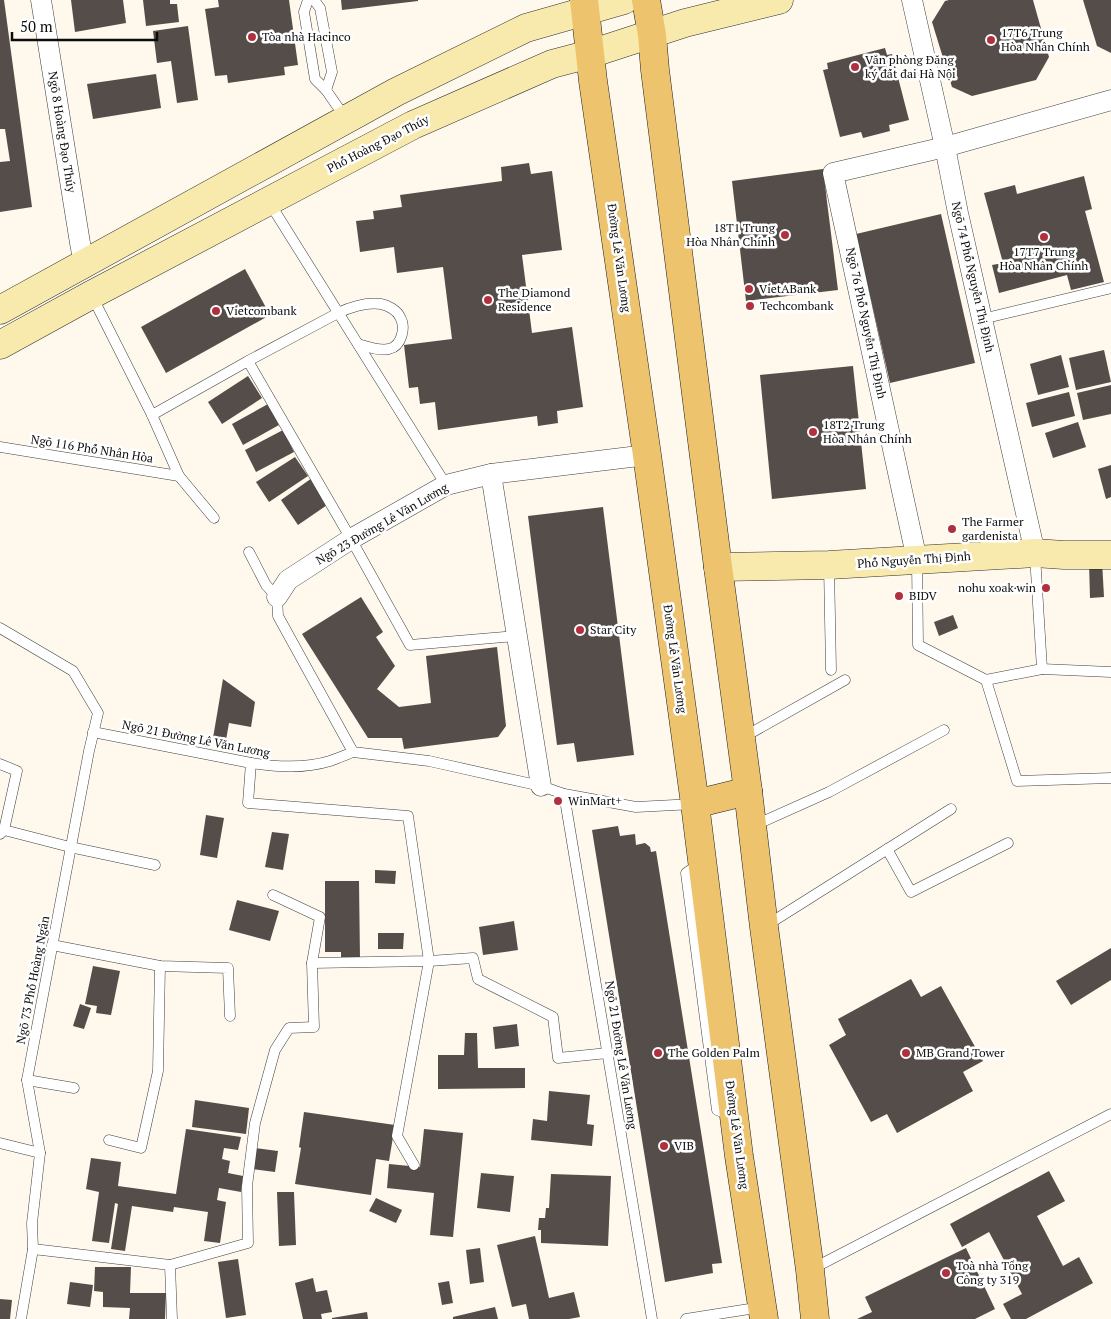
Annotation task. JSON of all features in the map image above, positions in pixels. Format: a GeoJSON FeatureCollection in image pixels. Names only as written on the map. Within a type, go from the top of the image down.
{"type":"FeatureCollection","features":[{"type":"Feature","properties":{"kind":"main road"},"geometry":{"type":"LineString","coordinates":[[0,310],[396,92],[526,28],[584,6],[624,0]]}},
{"type":"Feature","properties":{"kind":"main road"},"geometry":{"type":"LineString","coordinates":[[646,0],[652,35],[718,567],[815,1319]]}},
{"type":"Feature","properties":{"kind":"main road","name":"Phố Hoàng Đạo Thúy"},"geometry":{"type":"LineString","coordinates":[[0,345],[412,125],[552,64],[652,35],[685,23],[779,0]]}},
{"type":"Feature","properties":{"kind":"main road","name":"Đường Lê Văn Lương"},"geometry":{"type":"LineString","coordinates":[[584,6],[695,804],[734,1117],[763,1313]]}},
{"type":"Feature","properties":{"kind":"main road"},"geometry":{"type":"LineString","coordinates":[[396,92],[412,125]]}},
{"type":"Feature","properties":{"kind":"main road"},"geometry":{"type":"LineString","coordinates":[[84,264],[91,295]]}},
{"type":"Feature","properties":{"kind":"main road","name":"Phố Nguyễn Thị Định"},"geometry":{"type":"LineString","coordinates":[[718,567],[829,565],[1035,553],[1111,555]]}},
{"type":"Feature","properties":{"kind":"main road"},"geometry":{"type":"LineString","coordinates":[[695,804],[748,791]]}},
{"type":"Feature","properties":{"kind":"street","name":"Ngõ 8 Hoàng Đạo Thúy"},"geometry":{"type":"LineString","coordinates":[[41,0],[84,264]]}},
{"type":"Feature","properties":{"kind":"street","name":"Ngõ 74 Phố Nguyễn Thị Định"},"geometry":{"type":"LineString","coordinates":[[912,0],[1035,553]]}},
{"type":"Feature","properties":{"kind":"street"},"geometry":{"type":"LineString","coordinates":[[945,147],[1111,100]]}},
{"type":"Feature","properties":{"kind":"street","name":"Ngõ 76 Phố Nguyễn Thị Định"},"geometry":{"type":"LineString","coordinates":[[917,560],[833,173],[945,147]]}},
{"type":"Feature","properties":{"kind":"street","name":"Ngõ 23 Đường Lê Văn Lương"},"geometry":{"type":"LineString","coordinates":[[277,597],[288,580],[351,539],[446,485],[492,474],[647,455]]}},
{"type":"Feature","properties":{"kind":"street"},"geometry":{"type":"LineString","coordinates":[[492,474],[541,786]]}},
{"type":"Feature","properties":{"kind":"lane"},"geometry":{"type":"LineString","coordinates":[[308,0],[304,12],[315,79],[326,90],[346,120]]}},
{"type":"Feature","properties":{"kind":"lane"},"geometry":{"type":"LineString","coordinates":[[314,0],[320,8],[332,72],[326,90]]}},
{"type":"Feature","properties":{"kind":"lane"},"geometry":{"type":"LineString","coordinates":[[269,201],[446,485]]}},
{"type":"Feature","properties":{"kind":"lane"},"geometry":{"type":"LineString","coordinates":[[982,319],[1111,288]]}},
{"type":"Feature","properties":{"kind":"lane"},"geometry":{"type":"LineString","coordinates":[[91,295],[152,415],[179,476],[214,518]]}},
{"type":"Feature","properties":{"kind":"lane"},"geometry":{"type":"LineString","coordinates":[[152,415],[338,312],[354,306],[380,304],[388,306],[398,313],[401,318],[403,332],[396,346],[384,350],[358,344]]}},
{"type":"Feature","properties":{"kind":"lane"},"geometry":{"type":"LineString","coordinates":[[248,361],[410,645],[517,636]]}},
{"type":"Feature","properties":{"kind":"lane","name":"Ngõ 116 Phố Nhân Hòa"},"geometry":{"type":"LineString","coordinates":[[0,447],[179,476]]}},
{"type":"Feature","properties":{"kind":"lane"},"geometry":{"type":"LineString","coordinates":[[249,552],[266,585],[277,597],[278,616],[353,752]]}},
{"type":"Feature","properties":{"kind":"lane"},"geometry":{"type":"LineString","coordinates":[[1035,553],[1042,669]]}},
{"type":"Feature","properties":{"kind":"lane"},"geometry":{"type":"LineString","coordinates":[[917,560],[918,644],[986,680],[1042,669],[1111,672]]}},
{"type":"Feature","properties":{"kind":"lane"},"geometry":{"type":"LineString","coordinates":[[829,565],[831,670]]}},
{"type":"Feature","properties":{"kind":"lane","name":"Ngõ 73 Phố Hoàng Ngân"},"geometry":{"type":"LineString","coordinates":[[0,628],[73,671],[98,713],[70,847],[27,1080],[40,1153],[32,1223],[33,1250],[21,1319]]}},
{"type":"Feature","properties":{"kind":"lane"},"geometry":{"type":"LineString","coordinates":[[741,738],[845,680]]}},
{"type":"Feature","properties":{"kind":"lane"},"geometry":{"type":"LineString","coordinates":[[986,680],[1017,781],[1111,778]]}},
{"type":"Feature","properties":{"kind":"lane"},"geometry":{"type":"LineString","coordinates":[[752,827],[829,792],[944,730]]}},
{"type":"Feature","properties":{"kind":"lane","name":"Ngõ 21 Đường Lê Văn Lương"},"geometry":{"type":"LineString","coordinates":[[93,732],[251,764],[290,767],[310,765],[330,761],[353,752],[429,761],[541,786],[564,794],[636,807],[695,804]]}},
{"type":"Feature","properties":{"kind":"lane"},"geometry":{"type":"LineString","coordinates":[[0,764],[17,771],[2,832],[155,865]]}},
{"type":"Feature","properties":{"kind":"lane"},"geometry":{"type":"LineString","coordinates":[[251,764],[248,803],[408,816],[429,961],[397,1136],[414,1165]]}},
{"type":"Feature","properties":{"kind":"lane","name":"Ngõ 21 Đường Lê Văn Lương"},"geometry":{"type":"LineString","coordinates":[[564,794],[652,1319]]}},
{"type":"Feature","properties":{"kind":"lane"},"geometry":{"type":"LineString","coordinates":[[764,927],[951,809]]}},
{"type":"Feature","properties":{"kind":"lane"},"geometry":{"type":"LineString","coordinates":[[886,849],[912,892],[1008,844]]}},
{"type":"Feature","properties":{"kind":"lane"},"geometry":{"type":"LineString","coordinates":[[33,1250],[170,1265],[248,1243],[247,1186],[255,1123],[275,1050],[289,1028],[314,1027],[312,963],[320,917],[273,895]]}},
{"type":"Feature","properties":{"kind":"lane"},"geometry":{"type":"LineString","coordinates":[[52,945],[160,966],[228,968],[230,1016]]}},
{"type":"Feature","properties":{"kind":"lane"},"geometry":{"type":"LineString","coordinates":[[312,963],[429,961],[473,958],[478,979],[553,1017],[558,1058],[608,1053]]}},
{"type":"Feature","properties":{"kind":"lane"},"geometry":{"type":"LineString","coordinates":[[108,1140],[142,1148],[158,1071],[160,966]]}},
{"type":"Feature","properties":{"kind":"lane"},"geometry":{"type":"LineString","coordinates":[[27,1080],[74,1088]]}},
{"type":"Feature","properties":{"kind":"lane"},"geometry":{"type":"LineString","coordinates":[[810,1270],[1111,1114]]}},
{"type":"Feature","properties":{"kind":"lane"},"geometry":{"type":"LineString","coordinates":[[0,1144],[40,1153]]}},
{"type":"Feature","properties":{"kind":"lane"},"geometry":{"type":"LineString","coordinates":[[170,1265],[172,1319]]}},
{"type":"Feature","properties":{"kind":"lane"},"geometry":{"type":"LineString","coordinates":[[686,1319],[763,1313]]}},
{"type":"Feature","properties":{"kind":"building"},"geometry":{"type":"Polygon","coordinates":[[[0,0],[4,0],[32,207],[0,212],[0,162],[10,161],[5,129],[0,129],[0,0]]]}},
{"type":"Feature","properties":{"kind":"building"},"geometry":{"type":"Polygon","coordinates":[[[71,0],[123,0],[126,23],[75,32],[71,0]]]}},
{"type":"Feature","properties":{"kind":"building"},"geometry":{"type":"Polygon","coordinates":[[[143,0],[170,0],[170,4],[177,4],[179,22],[146,26],[143,0]]]}},
{"type":"Feature","properties":{"kind":"building","name":"Tòa nhà Hacinco"},"geometry":{"type":"Polygon","coordinates":[[[218,0],[289,0],[298,65],[284,67],[285,75],[228,83],[227,75],[215,76],[205,9],[219,7],[218,0]]]}},
{"type":"Feature","properties":{"kind":"building"},"geometry":{"type":"Polygon","coordinates":[[[341,0],[418,0],[418,1],[342,10],[341,0]]]}},
{"type":"Feature","properties":{"kind":"building","name":"17T6 Trung Hòa Nhân Chính"},"geometry":{"type":"Polygon","coordinates":[[[1033,0],[1049,57],[1036,80],[972,96],[952,87],[932,22],[945,1],[1033,0]]]}},
{"type":"Feature","properties":{"kind":"building"},"geometry":{"type":"Polygon","coordinates":[[[1083,0],[1111,0],[1111,53],[1097,46],[1083,0]]]}},
{"type":"Feature","properties":{"kind":"building"},"geometry":{"type":"Polygon","coordinates":[[[188,26],[198,100],[177,103],[171,61],[157,63],[153,31],[188,26]]]}},
{"type":"Feature","properties":{"kind":"building"},"geometry":{"type":"Polygon","coordinates":[[[885,48],[887,55],[892,54],[909,120],[889,125],[890,131],[863,138],[861,132],[840,137],[823,70],[828,69],[827,63],[885,48]]]}},
{"type":"Feature","properties":{"kind":"building"},"geometry":{"type":"Polygon","coordinates":[[[156,74],[161,108],[93,119],[87,84],[156,74]]]}},
{"type":"Feature","properties":{"kind":"building","name":"The Diamond Residence"},"geometry":{"type":"Polygon","coordinates":[[[529,163],[531,174],[552,171],[562,250],[522,255],[532,333],[572,327],[583,407],[557,411],[558,423],[538,426],[537,416],[438,430],[435,402],[420,404],[418,387],[409,388],[404,345],[452,339],[443,267],[397,273],[394,247],[360,252],[356,221],[374,219],[373,211],[402,207],[400,195],[502,181],[501,167],[529,163]]]}},
{"type":"Feature","properties":{"kind":"building","name":"18T1 Trung Hòa Nhân Chính"},"geometry":{"type":"Polygon","coordinates":[[[823,169],[838,290],[746,301],[732,181],[823,169]]]}},
{"type":"Feature","properties":{"kind":"building","name":"17T7 Trung Hòa Nhân Chính"},"geometry":{"type":"Polygon","coordinates":[[[1084,176],[1092,209],[1085,211],[1104,282],[1071,290],[1067,275],[999,293],[992,265],[1003,263],[984,193],[1015,185],[1017,194],[1084,176]]]}},
{"type":"Feature","properties":{"kind":"building"},"geometry":{"type":"Polygon","coordinates":[[[941,214],[975,363],[890,383],[856,234],[941,214]]]}},
{"type":"Feature","properties":{"kind":"building"},"geometry":{"type":"Polygon","coordinates":[[[245,269],[270,315],[166,373],[141,327],[245,269]]]}},
{"type":"Feature","properties":{"kind":"building"},"geometry":{"type":"Polygon","coordinates":[[[1104,350],[1111,382],[1076,390],[1069,358],[1104,350]]]}},
{"type":"Feature","properties":{"kind":"building"},"geometry":{"type":"Polygon","coordinates":[[[1061,355],[1069,387],[1038,395],[1030,364],[1061,355]]]}},
{"type":"Feature","properties":{"kind":"building","name":"18T2 Trung Hòa Nhân Chính"},"geometry":{"type":"Polygon","coordinates":[[[853,366],[866,489],[772,499],[760,375],[853,366]]]}},
{"type":"Feature","properties":{"kind":"building"},"geometry":{"type":"Polygon","coordinates":[[[248,376],[262,398],[222,424],[208,402],[248,376]]]}},
{"type":"Feature","properties":{"kind":"building"},"geometry":{"type":"Polygon","coordinates":[[[1111,385],[1111,414],[1083,420],[1077,393],[1111,385]]]}},
{"type":"Feature","properties":{"kind":"building"},"geometry":{"type":"Polygon","coordinates":[[[1069,392],[1075,416],[1032,427],[1026,403],[1069,392]]]}},
{"type":"Feature","properties":{"kind":"building"},"geometry":{"type":"Polygon","coordinates":[[[268,404],[279,425],[243,445],[232,424],[268,404]]]}},
{"type":"Feature","properties":{"kind":"building"},"geometry":{"type":"Polygon","coordinates":[[[1078,422],[1086,447],[1053,458],[1045,433],[1078,422]]]}},
{"type":"Feature","properties":{"kind":"building"},"geometry":{"type":"Polygon","coordinates":[[[283,430],[294,452],[256,472],[245,450],[283,430]]]}},
{"type":"Feature","properties":{"kind":"building"},"geometry":{"type":"Polygon","coordinates":[[[295,457],[308,476],[269,502],[256,482],[295,457]]]}},
{"type":"Feature","properties":{"kind":"building"},"geometry":{"type":"Polygon","coordinates":[[[1111,465],[1111,497],[1106,499],[1098,469],[1111,465]]]}},
{"type":"Feature","properties":{"kind":"building"},"geometry":{"type":"Polygon","coordinates":[[[312,478],[330,503],[298,525],[281,500],[312,478]]]}},
{"type":"Feature","properties":{"kind":"building","name":"Star City"},"geometry":{"type":"Polygon","coordinates":[[[603,507],[634,755],[577,762],[574,743],[557,745],[528,516],[603,507]]]}},
{"type":"Feature","properties":{"kind":"building"},"geometry":{"type":"Polygon","coordinates":[[[1102,561],[1104,597],[1090,598],[1089,562],[1102,561]]]}},
{"type":"Feature","properties":{"kind":"building"},"geometry":{"type":"Polygon","coordinates":[[[361,597],[383,632],[376,637],[395,666],[377,689],[399,707],[431,703],[426,656],[497,647],[506,726],[498,737],[404,749],[402,738],[368,738],[302,634],[361,597]]]}},
{"type":"Feature","properties":{"kind":"building"},"geometry":{"type":"Polygon","coordinates":[[[953,615],[958,628],[939,636],[934,622],[953,615]]]}},
{"type":"Feature","properties":{"kind":"building"},"geometry":{"type":"Polygon","coordinates":[[[223,679],[255,702],[251,727],[229,723],[226,740],[213,738],[223,679]]]}},
{"type":"Feature","properties":{"kind":"building"},"geometry":{"type":"Polygon","coordinates":[[[206,815],[224,818],[217,858],[200,855],[206,815]]]}},
{"type":"Feature","properties":{"kind":"building","name":"The Golden Palm"},"geometry":{"type":"Polygon","coordinates":[[[618,826],[620,836],[635,834],[636,845],[645,843],[650,847],[651,852],[656,851],[722,1263],[712,1264],[713,1273],[665,1282],[592,830],[618,826]]]}},
{"type":"Feature","properties":{"kind":"building"},"geometry":{"type":"Polygon","coordinates":[[[272,832],[289,834],[283,870],[265,867],[272,832]]]}},
{"type":"Feature","properties":{"kind":"building"},"geometry":{"type":"Polygon","coordinates":[[[375,870],[396,871],[395,884],[375,883],[375,870]]]}},
{"type":"Feature","properties":{"kind":"building"},"geometry":{"type":"Polygon","coordinates":[[[325,881],[359,881],[360,959],[341,959],[341,952],[325,952],[325,881]]]}},
{"type":"Feature","properties":{"kind":"building"},"geometry":{"type":"Polygon","coordinates":[[[237,900],[279,911],[270,941],[229,930],[237,900]]]}},
{"type":"Feature","properties":{"kind":"building"},"geometry":{"type":"Polygon","coordinates":[[[514,921],[518,950],[483,955],[479,927],[514,921]]]}},
{"type":"Feature","properties":{"kind":"building"},"geometry":{"type":"Polygon","coordinates":[[[378,933],[404,933],[403,949],[378,949],[378,933]]]}},
{"type":"Feature","properties":{"kind":"building"},"geometry":{"type":"Polygon","coordinates":[[[1111,948],[1111,980],[1071,1005],[1056,981],[1111,948]]]}},
{"type":"Feature","properties":{"kind":"building"},"geometry":{"type":"Polygon","coordinates":[[[93,966],[120,971],[111,1015],[96,1013],[97,1006],[85,1004],[93,966]]]}},
{"type":"Feature","properties":{"kind":"building","name":"MB Grand Tower"},"geometry":{"type":"Polygon","coordinates":[[[911,979],[921,997],[941,986],[983,1061],[963,1072],[973,1091],[897,1133],[887,1114],[871,1122],[829,1045],[846,1035],[838,1019],[911,979]]]}},
{"type":"Feature","properties":{"kind":"building"},"geometry":{"type":"Polygon","coordinates":[[[80,1004],[91,1008],[84,1029],[73,1026],[80,1004]]]}},
{"type":"Feature","properties":{"kind":"building"},"geometry":{"type":"Polygon","coordinates":[[[517,1024],[519,1046],[495,1049],[493,1027],[517,1024]]]}},
{"type":"Feature","properties":{"kind":"building"},"geometry":{"type":"Polygon","coordinates":[[[465,1033],[477,1033],[478,1068],[525,1068],[525,1088],[438,1089],[438,1055],[464,1055],[465,1033]]]}},
{"type":"Feature","properties":{"kind":"building"},"geometry":{"type":"Polygon","coordinates":[[[549,1091],[590,1095],[587,1124],[594,1125],[592,1146],[531,1140],[533,1119],[547,1121],[549,1091]]]}},
{"type":"Feature","properties":{"kind":"building"},"geometry":{"type":"Polygon","coordinates":[[[195,1100],[249,1108],[246,1134],[192,1127],[195,1100]]]}},
{"type":"Feature","properties":{"kind":"building"},"geometry":{"type":"Polygon","coordinates":[[[304,1112],[395,1125],[389,1161],[376,1159],[371,1195],[295,1184],[304,1112]]]}},
{"type":"Feature","properties":{"kind":"building"},"geometry":{"type":"Polygon","coordinates":[[[186,1129],[241,1137],[238,1150],[224,1148],[222,1159],[230,1161],[228,1173],[243,1176],[241,1192],[219,1188],[217,1200],[226,1202],[220,1243],[204,1241],[208,1212],[174,1207],[173,1212],[132,1206],[125,1251],[111,1249],[118,1204],[115,1203],[109,1243],[92,1241],[99,1192],[86,1189],[91,1158],[121,1162],[118,1186],[176,1194],[186,1129]]]}},
{"type":"Feature","properties":{"kind":"building"},"geometry":{"type":"Polygon","coordinates":[[[424,1129],[463,1133],[453,1237],[430,1235],[434,1193],[387,1188],[389,1164],[420,1167],[424,1129]]]}},
{"type":"Feature","properties":{"kind":"building"},"geometry":{"type":"Polygon","coordinates":[[[255,1148],[278,1151],[275,1172],[252,1169],[255,1148]]]}},
{"type":"Feature","properties":{"kind":"building"},"geometry":{"type":"Polygon","coordinates":[[[1049,1171],[1065,1201],[1037,1216],[1063,1266],[1079,1257],[1093,1283],[1026,1319],[1011,1319],[1003,1304],[1022,1294],[989,1232],[962,1247],[950,1224],[1049,1171]]]}},
{"type":"Feature","properties":{"kind":"building"},"geometry":{"type":"Polygon","coordinates":[[[481,1173],[514,1176],[510,1212],[477,1208],[481,1173]]]}},
{"type":"Feature","properties":{"kind":"building"},"geometry":{"type":"Polygon","coordinates":[[[551,1174],[611,1176],[608,1246],[541,1243],[541,1230],[538,1230],[539,1218],[545,1218],[546,1208],[549,1208],[551,1174]]]}},
{"type":"Feature","properties":{"kind":"building"},"geometry":{"type":"Polygon","coordinates":[[[277,1192],[294,1192],[296,1245],[279,1246],[277,1192]]]}},
{"type":"Feature","properties":{"kind":"building"},"geometry":{"type":"Polygon","coordinates":[[[376,1198],[402,1210],[396,1223],[369,1211],[376,1198]]]}},
{"type":"Feature","properties":{"kind":"building"},"geometry":{"type":"Polygon","coordinates":[[[535,1236],[549,1298],[574,1292],[580,1317],[569,1319],[529,1319],[526,1304],[512,1307],[497,1245],[535,1236]]]}},
{"type":"Feature","properties":{"kind":"building"},"geometry":{"type":"Polygon","coordinates":[[[480,1248],[484,1282],[470,1284],[466,1250],[480,1248]]]}},
{"type":"Feature","properties":{"kind":"building","name":"Toà nhà Tổng Công ty 319"},"geometry":{"type":"Polygon","coordinates":[[[966,1248],[995,1309],[975,1319],[857,1319],[872,1312],[865,1297],[966,1248]]]}},
{"type":"Feature","properties":{"kind":"building"},"geometry":{"type":"Polygon","coordinates":[[[238,1259],[246,1315],[226,1318],[218,1262],[238,1259]]]}},
{"type":"Feature","properties":{"kind":"building"},"geometry":{"type":"Polygon","coordinates":[[[95,1267],[131,1267],[130,1293],[166,1293],[165,1319],[129,1319],[130,1308],[103,1307],[103,1292],[94,1291],[95,1267]]]}},
{"type":"Feature","properties":{"kind":"building"},"geometry":{"type":"Polygon","coordinates":[[[313,1278],[316,1292],[327,1290],[332,1312],[321,1314],[322,1319],[303,1319],[295,1283],[313,1278]]]}},
{"type":"Feature","properties":{"kind":"building"},"geometry":{"type":"Polygon","coordinates":[[[449,1281],[453,1303],[442,1305],[438,1283],[449,1281]]]}},
{"type":"Feature","properties":{"kind":"building"},"geometry":{"type":"Polygon","coordinates":[[[70,1282],[93,1285],[90,1307],[67,1304],[70,1282]]]}},
{"type":"Feature","properties":{"kind":"building"},"geometry":{"type":"Polygon","coordinates":[[[0,1299],[12,1300],[10,1319],[0,1319],[0,1299]]]}},
{"type":"Feature","properties":{"kind":"building"},"geometry":{"type":"Polygon","coordinates":[[[495,1307],[498,1319],[453,1319],[453,1317],[495,1307]]]}},
{"type":"Feature","properties":{"kind":"building"},"geometry":{"type":"Polygon","coordinates":[[[367,1312],[368,1319],[332,1319],[332,1318],[367,1312]]]}},
{"type":"Feature","properties":{"kind":"place","name":"Tòa nhà Hacinco"},"geometry":{"type":"Point","coordinates":[252,37]}},
{"type":"Feature","properties":{"kind":"place","name":"17T6 Trung Hòa Nhân Chính"},"geometry":{"type":"Point","coordinates":[991,40]}},
{"type":"Feature","properties":{"kind":"place","name":"Văn phòng Đăng ký đất đai Hà Nội"},"geometry":{"type":"Point","coordinates":[855,67]}},
{"type":"Feature","properties":{"kind":"place","name":"18T1 Trung Hòa Nhân Chính"},"geometry":{"type":"Point","coordinates":[785,235]}},
{"type":"Feature","properties":{"kind":"place","name":"17T7 Trung Hòa Nhân Chính"},"geometry":{"type":"Point","coordinates":[1044,237]}},
{"type":"Feature","properties":{"kind":"place","name":"VietABank"},"geometry":{"type":"Point","coordinates":[749,289]}},
{"type":"Feature","properties":{"kind":"place","name":"The Diamond Residence"},"geometry":{"type":"Point","coordinates":[488,300]}},
{"type":"Feature","properties":{"kind":"place","name":"Techcombank"},"geometry":{"type":"Point","coordinates":[750,306]}},
{"type":"Feature","properties":{"kind":"place","name":"Vietcombank"},"geometry":{"type":"Point","coordinates":[216,311]}},
{"type":"Feature","properties":{"kind":"place","name":"18T2 Trung Hòa Nhân Chính"},"geometry":{"type":"Point","coordinates":[813,432]}},
{"type":"Feature","properties":{"kind":"place","name":"The Farmer gardenista"},"geometry":{"type":"Point","coordinates":[952,529]}},
{"type":"Feature","properties":{"kind":"place","name":"nohu xoak·win"},"geometry":{"type":"Point","coordinates":[1046,588]}},
{"type":"Feature","properties":{"kind":"place","name":"BIDV"},"geometry":{"type":"Point","coordinates":[899,596]}},
{"type":"Feature","properties":{"kind":"place","name":"Star City"},"geometry":{"type":"Point","coordinates":[580,630]}},
{"type":"Feature","properties":{"kind":"place","name":"WinMart+"},"geometry":{"type":"Point","coordinates":[558,801]}},
{"type":"Feature","properties":{"kind":"place","name":"The Golden Palm"},"geometry":{"type":"Point","coordinates":[658,1053]}},
{"type":"Feature","properties":{"kind":"place","name":"MB Grand Tower"},"geometry":{"type":"Point","coordinates":[906,1053]}},
{"type":"Feature","properties":{"kind":"place","name":"VIB"},"geometry":{"type":"Point","coordinates":[664,1146]}},
{"type":"Feature","properties":{"kind":"place","name":"Toà nhà Tổng Công ty 319"},"geometry":{"type":"Point","coordinates":[946,1273]}}]}
